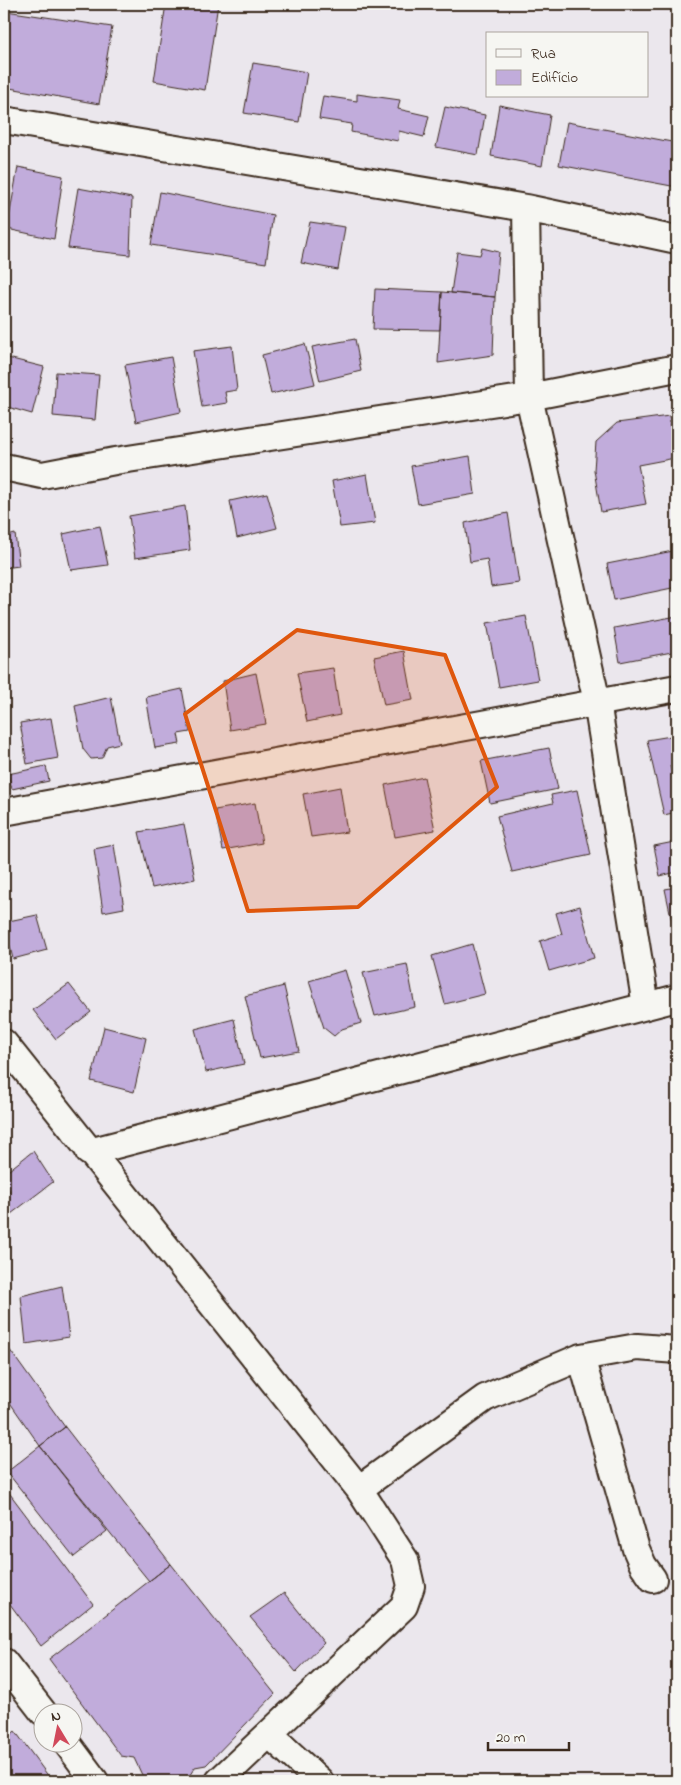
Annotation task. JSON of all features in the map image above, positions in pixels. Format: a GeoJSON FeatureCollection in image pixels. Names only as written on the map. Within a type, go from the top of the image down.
{"type":"FeatureCollection","features":[{"type":"Feature","properties":{"kind":"street"},"geometry":{"type":"LineString","coordinates":[[4,120],[526,208],[677,240]]}},
{"type":"Feature","properties":{"kind":"street"},"geometry":{"type":"LineString","coordinates":[[526,208],[529,397],[597,702],[646,1006]]}},
{"type":"Feature","properties":{"kind":"street"},"geometry":{"type":"LineString","coordinates":[[4,482],[115,461],[529,397],[677,368]]}},
{"type":"Feature","properties":{"kind":"street"},"geometry":{"type":"LineString","coordinates":[[4,467],[42,475]]}},
{"type":"Feature","properties":{"kind":"street"},"geometry":{"type":"LineString","coordinates":[[4,812],[677,688]]}},
{"type":"Feature","properties":{"kind":"street"},"geometry":{"type":"LineString","coordinates":[[89,1152],[677,998]]}},
{"type":"Feature","properties":{"kind":"street"},"geometry":{"type":"LineString","coordinates":[[4,1044],[358,1489],[405,1560],[411,1586],[404,1606],[270,1735],[219,1781]]}},
{"type":"Feature","properties":{"kind":"street"},"geometry":{"type":"LineString","coordinates":[[358,1489],[485,1398],[581,1357],[637,1347],[677,1350]]}},
{"type":"Feature","properties":{"kind":"street"},"geometry":{"type":"LineString","coordinates":[[581,1357],[636,1548],[643,1565],[653,1579]]}},
{"type":"Feature","properties":{"kind":"street"},"geometry":{"type":"LineString","coordinates":[[4,1662],[35,1702]]}},
{"type":"Feature","properties":{"kind":"street"},"geometry":{"type":"LineString","coordinates":[[270,1735],[320,1781]]}},
{"type":"Feature","properties":{"kind":"street"},"geometry":{"type":"LineString","coordinates":[[73,1752],[95,1781]]}},
{"type":"Feature","properties":{"kind":"highlighted area"},"geometry":{"type":"Polygon","coordinates":[[[297,630],[445,655],[497,787],[358,907],[248,911],[185,714],[297,630]]]}},
{"type":"Feature","properties":{"kind":"building"},"geometry":{"type":"Polygon","coordinates":[[[166,4],[218,4],[205,90],[154,81],[166,4]]]}},
{"type":"Feature","properties":{"kind":"building"},"geometry":{"type":"Polygon","coordinates":[[[6,11],[112,27],[99,104],[4,87],[4,23],[6,11]]]}},
{"type":"Feature","properties":{"kind":"building"},"geometry":{"type":"Polygon","coordinates":[[[253,63],[307,72],[299,122],[244,113],[253,63]]]}},
{"type":"Feature","properties":{"kind":"building"},"geometry":{"type":"Polygon","coordinates":[[[357,94],[400,100],[398,109],[429,116],[424,137],[399,131],[398,141],[351,132],[352,124],[319,119],[323,96],[357,101],[357,94]]]}},
{"type":"Feature","properties":{"kind":"building"},"geometry":{"type":"Polygon","coordinates":[[[499,105],[550,115],[542,166],[491,156],[499,105]]]}},
{"type":"Feature","properties":{"kind":"building"},"geometry":{"type":"Polygon","coordinates":[[[445,107],[485,115],[478,155],[436,147],[445,107]]]}},
{"type":"Feature","properties":{"kind":"building"},"geometry":{"type":"Polygon","coordinates":[[[567,122],[677,143],[677,187],[559,165],[567,122]]]}},
{"type":"Feature","properties":{"kind":"building"},"geometry":{"type":"Polygon","coordinates":[[[18,167],[63,176],[54,239],[7,229],[18,167]]]}},
{"type":"Feature","properties":{"kind":"building"},"geometry":{"type":"Polygon","coordinates":[[[78,188],[132,198],[130,255],[68,248],[78,188]]]}},
{"type":"Feature","properties":{"kind":"building"},"geometry":{"type":"Polygon","coordinates":[[[160,192],[273,215],[266,263],[151,245],[160,192]]]}},
{"type":"Feature","properties":{"kind":"building"},"geometry":{"type":"Polygon","coordinates":[[[310,222],[345,227],[338,270],[301,263],[310,222]]]}},
{"type":"Feature","properties":{"kind":"building"},"geometry":{"type":"Polygon","coordinates":[[[482,248],[499,252],[495,297],[451,293],[457,252],[480,255],[482,248]]]}},
{"type":"Feature","properties":{"kind":"building"},"geometry":{"type":"Polygon","coordinates":[[[375,289],[442,292],[440,330],[373,329],[375,289]]]}},
{"type":"Feature","properties":{"kind":"building"},"geometry":{"type":"Polygon","coordinates":[[[442,292],[495,297],[493,355],[438,363],[442,292]]]}},
{"type":"Feature","properties":{"kind":"building"},"geometry":{"type":"Polygon","coordinates":[[[355,339],[361,371],[320,381],[312,347],[355,339]]]}},
{"type":"Feature","properties":{"kind":"building"},"geometry":{"type":"Polygon","coordinates":[[[305,344],[315,384],[271,394],[262,355],[305,344]]]}},
{"type":"Feature","properties":{"kind":"building"},"geometry":{"type":"Polygon","coordinates":[[[232,346],[237,390],[225,392],[227,403],[202,407],[193,351],[232,346]]]}},
{"type":"Feature","properties":{"kind":"building"},"geometry":{"type":"Polygon","coordinates":[[[171,357],[181,412],[136,422],[125,365],[171,357]]]}},
{"type":"Feature","properties":{"kind":"building"},"geometry":{"type":"Polygon","coordinates":[[[8,358],[44,367],[32,414],[4,406],[4,371],[8,358]]]}},
{"type":"Feature","properties":{"kind":"building"},"geometry":{"type":"Polygon","coordinates":[[[56,372],[99,375],[95,420],[53,416],[56,372]]]}},
{"type":"Feature","properties":{"kind":"building"},"geometry":{"type":"Polygon","coordinates":[[[669,416],[675,458],[638,465],[646,504],[601,512],[594,470],[596,442],[617,423],[669,416]]]}},
{"type":"Feature","properties":{"kind":"building"},"geometry":{"type":"Polygon","coordinates":[[[470,456],[475,494],[418,504],[411,466],[470,456]]]}},
{"type":"Feature","properties":{"kind":"building"},"geometry":{"type":"Polygon","coordinates":[[[367,474],[375,523],[340,527],[332,481],[367,474]]]}},
{"type":"Feature","properties":{"kind":"building"},"geometry":{"type":"Polygon","coordinates":[[[267,493],[277,528],[237,538],[230,501],[267,493]]]}},
{"type":"Feature","properties":{"kind":"building"},"geometry":{"type":"Polygon","coordinates":[[[185,506],[190,550],[135,558],[129,516],[185,506]]]}},
{"type":"Feature","properties":{"kind":"building"},"geometry":{"type":"Polygon","coordinates":[[[508,513],[519,583],[491,587],[487,559],[470,562],[465,523],[508,513]]]}},
{"type":"Feature","properties":{"kind":"building"},"geometry":{"type":"Polygon","coordinates":[[[100,526],[108,565],[71,570],[63,534],[100,526]]]}},
{"type":"Feature","properties":{"kind":"building"},"geometry":{"type":"Polygon","coordinates":[[[15,534],[19,566],[4,568],[4,537],[15,534]]]}},
{"type":"Feature","properties":{"kind":"building"},"geometry":{"type":"Polygon","coordinates":[[[673,551],[677,587],[614,600],[607,564],[673,551]]]}},
{"type":"Feature","properties":{"kind":"building"},"geometry":{"type":"Polygon","coordinates":[[[526,616],[538,680],[499,687],[487,623],[526,616]]]}},
{"type":"Feature","properties":{"kind":"building"},"geometry":{"type":"Polygon","coordinates":[[[677,616],[677,651],[620,662],[614,628],[677,616]]]}},
{"type":"Feature","properties":{"kind":"building"},"geometry":{"type":"Polygon","coordinates":[[[404,651],[413,700],[384,705],[374,657],[404,651]]]}},
{"type":"Feature","properties":{"kind":"building"},"geometry":{"type":"Polygon","coordinates":[[[333,668],[340,715],[307,722],[297,673],[333,668]]]}},
{"type":"Feature","properties":{"kind":"building"},"geometry":{"type":"Polygon","coordinates":[[[256,673],[266,724],[230,730],[223,681],[256,673]]]}},
{"type":"Feature","properties":{"kind":"building"},"geometry":{"type":"Polygon","coordinates":[[[182,689],[190,732],[178,734],[180,744],[155,748],[146,697],[182,689]]]}},
{"type":"Feature","properties":{"kind":"building"},"geometry":{"type":"Polygon","coordinates":[[[111,697],[120,743],[107,746],[102,758],[91,759],[83,749],[75,706],[111,697]]]}},
{"type":"Feature","properties":{"kind":"building"},"geometry":{"type":"Polygon","coordinates":[[[51,718],[58,758],[27,764],[20,723],[51,718]]]}},
{"type":"Feature","properties":{"kind":"building"},"geometry":{"type":"Polygon","coordinates":[[[677,735],[677,764],[670,766],[674,780],[677,780],[677,812],[664,815],[647,740],[677,735]]]}},
{"type":"Feature","properties":{"kind":"building"},"geometry":{"type":"Polygon","coordinates":[[[549,748],[558,789],[490,803],[481,761],[549,748]]]}},
{"type":"Feature","properties":{"kind":"building"},"geometry":{"type":"Polygon","coordinates":[[[46,766],[49,781],[12,789],[8,774],[46,766]]]}},
{"type":"Feature","properties":{"kind":"building"},"geometry":{"type":"Polygon","coordinates":[[[424,777],[435,830],[395,837],[385,785],[424,777]]]}},
{"type":"Feature","properties":{"kind":"building"},"geometry":{"type":"Polygon","coordinates":[[[340,787],[347,832],[311,837],[303,794],[340,787]]]}},
{"type":"Feature","properties":{"kind":"building"},"geometry":{"type":"Polygon","coordinates":[[[577,790],[591,855],[512,872],[497,816],[553,803],[551,795],[577,790]]]}},
{"type":"Feature","properties":{"kind":"building"},"geometry":{"type":"Polygon","coordinates":[[[255,803],[262,843],[223,850],[215,810],[255,803]]]}},
{"type":"Feature","properties":{"kind":"building"},"geometry":{"type":"Polygon","coordinates":[[[184,824],[195,879],[152,888],[139,832],[184,824]]]}},
{"type":"Feature","properties":{"kind":"building"},"geometry":{"type":"Polygon","coordinates":[[[674,842],[677,856],[677,872],[660,876],[654,846],[674,842]]]}},
{"type":"Feature","properties":{"kind":"building"},"geometry":{"type":"Polygon","coordinates":[[[114,845],[124,908],[103,912],[94,849],[114,845]]]}},
{"type":"Feature","properties":{"kind":"building"},"geometry":{"type":"Polygon","coordinates":[[[677,887],[677,945],[665,889],[677,887]]]}},
{"type":"Feature","properties":{"kind":"building"},"geometry":{"type":"Polygon","coordinates":[[[580,906],[594,958],[549,971],[540,941],[562,934],[556,913],[580,906]]]}},
{"type":"Feature","properties":{"kind":"building"},"geometry":{"type":"Polygon","coordinates":[[[37,915],[47,950],[13,959],[4,922],[37,915]]]}},
{"type":"Feature","properties":{"kind":"building"},"geometry":{"type":"Polygon","coordinates":[[[472,944],[485,994],[445,1004],[432,956],[472,944]]]}},
{"type":"Feature","properties":{"kind":"building"},"geometry":{"type":"Polygon","coordinates":[[[407,964],[415,1007],[375,1016],[363,973],[407,964]]]}},
{"type":"Feature","properties":{"kind":"building"},"geometry":{"type":"Polygon","coordinates":[[[345,970],[361,1023],[342,1029],[334,1036],[324,1028],[309,981],[345,970]]]}},
{"type":"Feature","properties":{"kind":"building"},"geometry":{"type":"Polygon","coordinates":[[[69,984],[91,1012],[56,1039],[33,1010],[69,984]]]}},
{"type":"Feature","properties":{"kind":"building"},"geometry":{"type":"Polygon","coordinates":[[[284,986],[299,1051],[260,1058],[245,996],[284,986]]]}},
{"type":"Feature","properties":{"kind":"building"},"geometry":{"type":"Polygon","coordinates":[[[234,1019],[244,1064],[206,1072],[195,1029],[234,1019]]]}},
{"type":"Feature","properties":{"kind":"building"},"geometry":{"type":"Polygon","coordinates":[[[104,1027],[146,1038],[134,1092],[91,1081],[104,1027]]]}},
{"type":"Feature","properties":{"kind":"building"},"geometry":{"type":"Polygon","coordinates":[[[33,1151],[53,1182],[7,1217],[4,1213],[4,1197],[10,1191],[4,1182],[4,1174],[33,1151]]]}},
{"type":"Feature","properties":{"kind":"building"},"geometry":{"type":"Polygon","coordinates":[[[62,1286],[69,1337],[26,1344],[21,1296],[62,1286]]]}},
{"type":"Feature","properties":{"kind":"building"},"geometry":{"type":"Polygon","coordinates":[[[4,1342],[65,1427],[40,1446],[4,1394],[4,1342]]]}},
{"type":"Feature","properties":{"kind":"building"},"geometry":{"type":"Polygon","coordinates":[[[65,1427],[171,1564],[149,1581],[40,1446],[65,1427]]]}},
{"type":"Feature","properties":{"kind":"building"},"geometry":{"type":"Polygon","coordinates":[[[40,1446],[107,1531],[74,1557],[7,1472],[40,1446]]]}},
{"type":"Feature","properties":{"kind":"building"},"geometry":{"type":"Polygon","coordinates":[[[4,1486],[93,1604],[41,1646],[4,1596],[4,1486]]]}},
{"type":"Feature","properties":{"kind":"building"},"geometry":{"type":"Polygon","coordinates":[[[171,1564],[275,1694],[206,1765],[195,1767],[186,1781],[149,1781],[142,1775],[134,1758],[121,1756],[49,1659],[171,1564]]]}},
{"type":"Feature","properties":{"kind":"building"},"geometry":{"type":"Polygon","coordinates":[[[284,1593],[324,1643],[296,1672],[250,1617],[284,1593]]]}},
{"type":"Feature","properties":{"kind":"building"},"geometry":{"type":"Polygon","coordinates":[[[15,1731],[52,1781],[4,1781],[4,1741],[15,1731]]]}}]}
